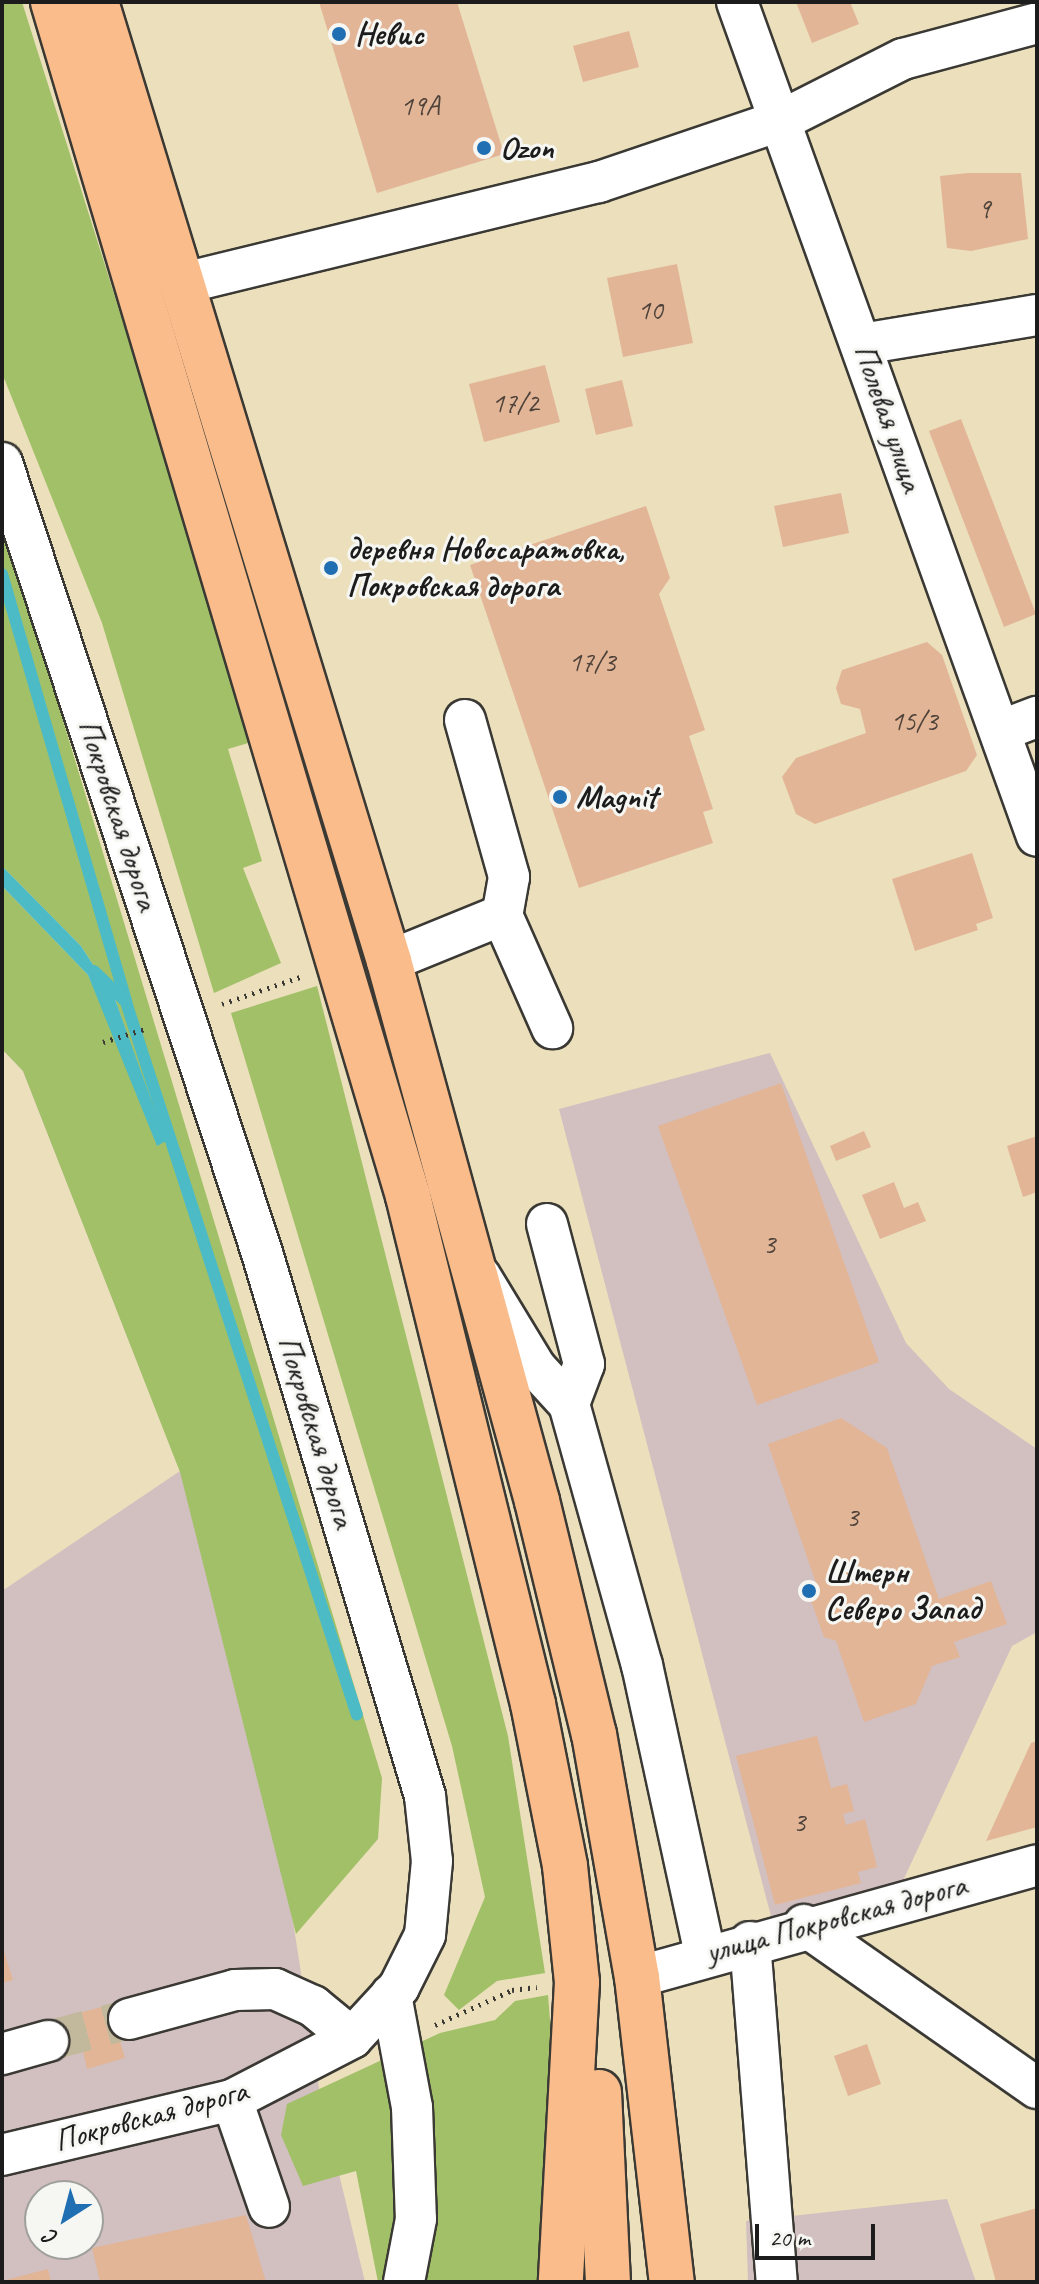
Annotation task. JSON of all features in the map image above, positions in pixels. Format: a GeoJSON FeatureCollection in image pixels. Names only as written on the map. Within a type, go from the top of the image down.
{"type":"FeatureCollection","features":[{"type":"Feature","properties":{"kind":"main road"},"geometry":{"type":"LineString","coordinates":[[53,2],[408,1196],[533,1704],[565,1866],[578,2001],[561,2282]]}},
{"type":"Feature","properties":{"kind":"main road"},"geometry":{"type":"LineString","coordinates":[[96,2],[389,961],[474,1266],[594,1734],[637,1977],[671,2280]]}},
{"type":"Feature","properties":{"kind":"main road"},"geometry":{"type":"LineString","coordinates":[[578,2001],[597,2066],[608,2282]]}},
{"type":"Feature","properties":{"kind":"street","name":"Полевая улица"},"geometry":{"type":"LineString","coordinates":[[737,2],[782,120],[1037,836]]}},
{"type":"Feature","properties":{"kind":"street"},"geometry":{"type":"LineString","coordinates":[[184,283],[599,182],[782,120],[903,59],[1037,23]]}},
{"type":"Feature","properties":{"kind":"street"},"geometry":{"type":"LineString","coordinates":[[862,344],[1037,315]]}},
{"type":"Feature","properties":{"kind":"street","name":"Покровская дорога"},"geometry":{"type":"LineString","coordinates":[[2,463],[168,1021],[425,1796],[432,1861],[425,1935],[391,1995],[352,2038],[232,2100],[2,2155]]}},
{"type":"Feature","properties":{"kind":"street"},"geometry":{"type":"LineString","coordinates":[[1000,731],[1037,717]]}},
{"type":"Feature","properties":{"kind":"street"},"geometry":{"type":"LineString","coordinates":[[465,720],[509,877],[502,915],[552,1028]]}},
{"type":"Feature","properties":{"kind":"street"},"geometry":{"type":"LineString","coordinates":[[389,961],[502,915]]}},
{"type":"Feature","properties":{"kind":"street"},"geometry":{"type":"LineString","coordinates":[[547,1224],[584,1364],[569,1404]]}},
{"type":"Feature","properties":{"kind":"street"},"geometry":{"type":"LineString","coordinates":[[474,1266],[536,1368],[569,1404],[642,1665],[705,1955]]}},
{"type":"Feature","properties":{"kind":"street","name":"улица Покровская дорога"},"geometry":{"type":"LineString","coordinates":[[637,1977],[804,1925],[1037,1865]]}},
{"type":"Feature","properties":{"kind":"street"},"geometry":{"type":"LineString","coordinates":[[804,1925],[1037,2088]]}},
{"type":"Feature","properties":{"kind":"street"},"geometry":{"type":"LineString","coordinates":[[750,1942],[777,2282]]}},
{"type":"Feature","properties":{"kind":"street"},"geometry":{"type":"LineString","coordinates":[[129,2019],[235,1990],[275,1989],[313,2006],[352,2038]]}},
{"type":"Feature","properties":{"kind":"street"},"geometry":{"type":"LineString","coordinates":[[391,1995],[412,2107],[416,2219],[404,2282]]}},
{"type":"Feature","properties":{"kind":"street"},"geometry":{"type":"LineString","coordinates":[[2,2054],[48,2041]]}},
{"type":"Feature","properties":{"kind":"street"},"geometry":{"type":"LineString","coordinates":[[232,2100],[269,2207]]}},
{"type":"Feature","properties":{"kind":"path"},"geometry":{"type":"LineString","coordinates":[[103,1042],[308,974]]}},
{"type":"Feature","properties":{"kind":"shaded area"},"geometry":{"type":"Polygon","coordinates":[[[2,963],[210,1388],[320,2095],[365,2282],[2,2282],[2,1591],[180,1471],[23,1071],[2,1049],[2,963]]]}},
{"type":"Feature","properties":{"kind":"shaded area"},"geometry":{"type":"Polygon","coordinates":[[[770,1053],[906,1343],[949,1389],[1037,1449],[1037,1632],[1012,1646],[901,1885],[772,1920],[559,1109],[770,1053]]]}},
{"type":"Feature","properties":{"kind":"shaded area"},"geometry":{"type":"Polygon","coordinates":[[[947,2199],[976,2282],[748,2282],[746,2221],[947,2199]]]}},
{"type":"Feature","properties":{"kind":"green space"},"geometry":{"type":"Polygon","coordinates":[[[2,2],[22,2],[255,741],[228,749],[262,861],[243,868],[281,963],[214,993],[102,623],[2,373],[2,2]]]}},
{"type":"Feature","properties":{"kind":"green space"},"geometry":{"type":"Polygon","coordinates":[[[2,518],[382,1778],[378,1839],[296,1934],[180,1472],[23,1071],[2,1049],[2,886],[88,975],[165,1141],[115,999],[81,946],[2,866],[2,518]]]}},
{"type":"Feature","properties":{"kind":"green space"},"geometry":{"type":"Polygon","coordinates":[[[317,986],[508,1736],[545,1973],[497,1981],[459,2010],[444,1995],[485,1897],[452,1746],[231,1013],[317,986]]]}},
{"type":"Feature","properties":{"kind":"green space"},"geometry":{"type":"Polygon","coordinates":[[[548,1995],[555,2080],[541,2282],[378,2282],[356,2171],[303,2186],[281,2135],[287,2104],[440,2033],[495,2020],[515,2001],[548,1995]]]}},
{"type":"Feature","properties":{"kind":"water"},"geometry":{"type":"Polygon","coordinates":[[[2,866],[81,946],[115,999],[166,1141],[157,1146],[88,975],[2,886],[2,866]]]}},
{"type":"Feature","properties":{"kind":"building"},"geometry":{"type":"Polygon","coordinates":[[[319,2],[457,2],[504,154],[377,193],[319,2]]]}},
{"type":"Feature","properties":{"kind":"building"},"geometry":{"type":"Polygon","coordinates":[[[796,2],[850,2],[859,24],[812,43],[796,2]]]}},
{"type":"Feature","properties":{"kind":"building"},"geometry":{"type":"Polygon","coordinates":[[[629,31],[639,67],[583,82],[573,46],[629,31]]]}},
{"type":"Feature","properties":{"kind":"building"},"geometry":{"type":"Polygon","coordinates":[[[1021,173],[1028,239],[971,251],[947,248],[940,176],[1021,173]]]}},
{"type":"Feature","properties":{"kind":"building"},"geometry":{"type":"Polygon","coordinates":[[[677,264],[693,343],[623,357],[607,278],[677,264]]]}},
{"type":"Feature","properties":{"kind":"building"},"geometry":{"type":"Polygon","coordinates":[[[545,365],[560,422],[484,442],[469,384],[545,365]]]}},
{"type":"Feature","properties":{"kind":"building"},"geometry":{"type":"Polygon","coordinates":[[[622,380],[633,426],[596,435],[585,389],[622,380]]]}},
{"type":"Feature","properties":{"kind":"building"},"geometry":{"type":"Polygon","coordinates":[[[961,419],[1036,614],[1004,627],[929,431],[961,419]]]}},
{"type":"Feature","properties":{"kind":"building"},"geometry":{"type":"Polygon","coordinates":[[[841,493],[849,533],[783,547],[774,506],[841,493]]]}},
{"type":"Feature","properties":{"kind":"building"},"geometry":{"type":"Polygon","coordinates":[[[646,506],[670,578],[659,594],[705,730],[689,736],[713,809],[703,812],[713,843],[579,888],[470,565],[646,506]]]}},
{"type":"Feature","properties":{"kind":"building"},"geometry":{"type":"Polygon","coordinates":[[[927,642],[942,655],[977,755],[966,771],[815,824],[796,814],[782,777],[796,758],[866,733],[860,709],[841,704],[836,688],[842,670],[927,642]]]}},
{"type":"Feature","properties":{"kind":"building"},"geometry":{"type":"Polygon","coordinates":[[[972,853],[993,918],[976,924],[978,930],[915,951],[892,879],[972,853]]]}},
{"type":"Feature","properties":{"kind":"building"},"geometry":{"type":"Polygon","coordinates":[[[781,1083],[879,1362],[757,1405],[658,1126],[781,1083]]]}},
{"type":"Feature","properties":{"kind":"building"},"geometry":{"type":"Polygon","coordinates":[[[864,1131],[871,1147],[836,1161],[830,1146],[864,1131]]]}},
{"type":"Feature","properties":{"kind":"building"},"geometry":{"type":"Polygon","coordinates":[[[1037,1136],[1037,1192],[1023,1197],[1007,1146],[1037,1136]]]}},
{"type":"Feature","properties":{"kind":"building"},"geometry":{"type":"Polygon","coordinates":[[[894,1182],[904,1208],[918,1202],[926,1221],[880,1239],[862,1195],[894,1182]]]}},
{"type":"Feature","properties":{"kind":"building"},"geometry":{"type":"Polygon","coordinates":[[[841,1418],[887,1448],[939,1599],[991,1581],[1007,1624],[954,1642],[960,1657],[932,1666],[916,1704],[864,1722],[836,1641],[824,1637],[810,1598],[817,1586],[768,1444],[841,1418]]]}},
{"type":"Feature","properties":{"kind":"building"},"geometry":{"type":"Polygon","coordinates":[[[817,1736],[831,1788],[847,1784],[854,1811],[843,1814],[846,1825],[865,1819],[877,1867],[858,1872],[861,1883],[775,1905],[736,1756],[817,1736]]]}},
{"type":"Feature","properties":{"kind":"building"},"geometry":{"type":"Polygon","coordinates":[[[1037,1741],[1037,1827],[986,1841],[1031,1743],[1037,1741]]]}},
{"type":"Feature","properties":{"kind":"building"},"geometry":{"type":"Polygon","coordinates":[[[2,1945],[13,1980],[2,1983],[2,1945]]]}},
{"type":"Feature","properties":{"kind":"building"},"geometry":{"type":"Polygon","coordinates":[[[123,2001],[133,2034],[119,2038],[125,2058],[87,2069],[82,2047],[52,2056],[43,2023],[123,2001]]]}},
{"type":"Feature","properties":{"kind":"building"},"geometry":{"type":"Polygon","coordinates":[[[867,2044],[881,2084],[848,2096],[834,2056],[867,2044]]]}},
{"type":"Feature","properties":{"kind":"building"},"geometry":{"type":"Polygon","coordinates":[[[1037,2208],[1037,2282],[996,2282],[980,2224],[1037,2208]]]}},
{"type":"Feature","properties":{"kind":"building"},"geometry":{"type":"Polygon","coordinates":[[[246,2215],[266,2282],[100,2282],[95,2260],[104,2260],[104,2245],[246,2215]]]}},
{"type":"Feature","properties":{"kind":"building"},"geometry":{"type":"Polygon","coordinates":[[[48,2269],[51,2282],[2,2282],[2,2281],[48,2269]]]}},
{"type":"Feature","properties":{"kind":"waterway"},"geometry":{"type":"LineString","coordinates":[[2,574],[126,1002],[357,1715]]}},
{"type":"Feature","properties":{"kind":"waterway"},"geometry":{"type":"LineString","coordinates":[[94,971],[124,1000]]}},
{"type":"Feature","properties":{"kind":"tunnel"},"geometry":{"type":"LineString","coordinates":[[48,2041],[129,2019]]}},
{"type":"Feature","properties":{"kind":"place","name":"Невис"},"geometry":{"type":"Point","coordinates":[339,34]}},
{"type":"Feature","properties":{"kind":"place","name":"Ozon"},"geometry":{"type":"Point","coordinates":[484,148]}},
{"type":"Feature","properties":{"kind":"place","name":"деревня Новосаратовка, Покровская дорога"},"geometry":{"type":"Point","coordinates":[331,568]}},
{"type":"Feature","properties":{"kind":"place","name":"Magnit"},"geometry":{"type":"Point","coordinates":[560,797]}},
{"type":"Feature","properties":{"kind":"place","name":"Штерн Северо Запад"},"geometry":{"type":"Point","coordinates":[809,1591]}}]}
